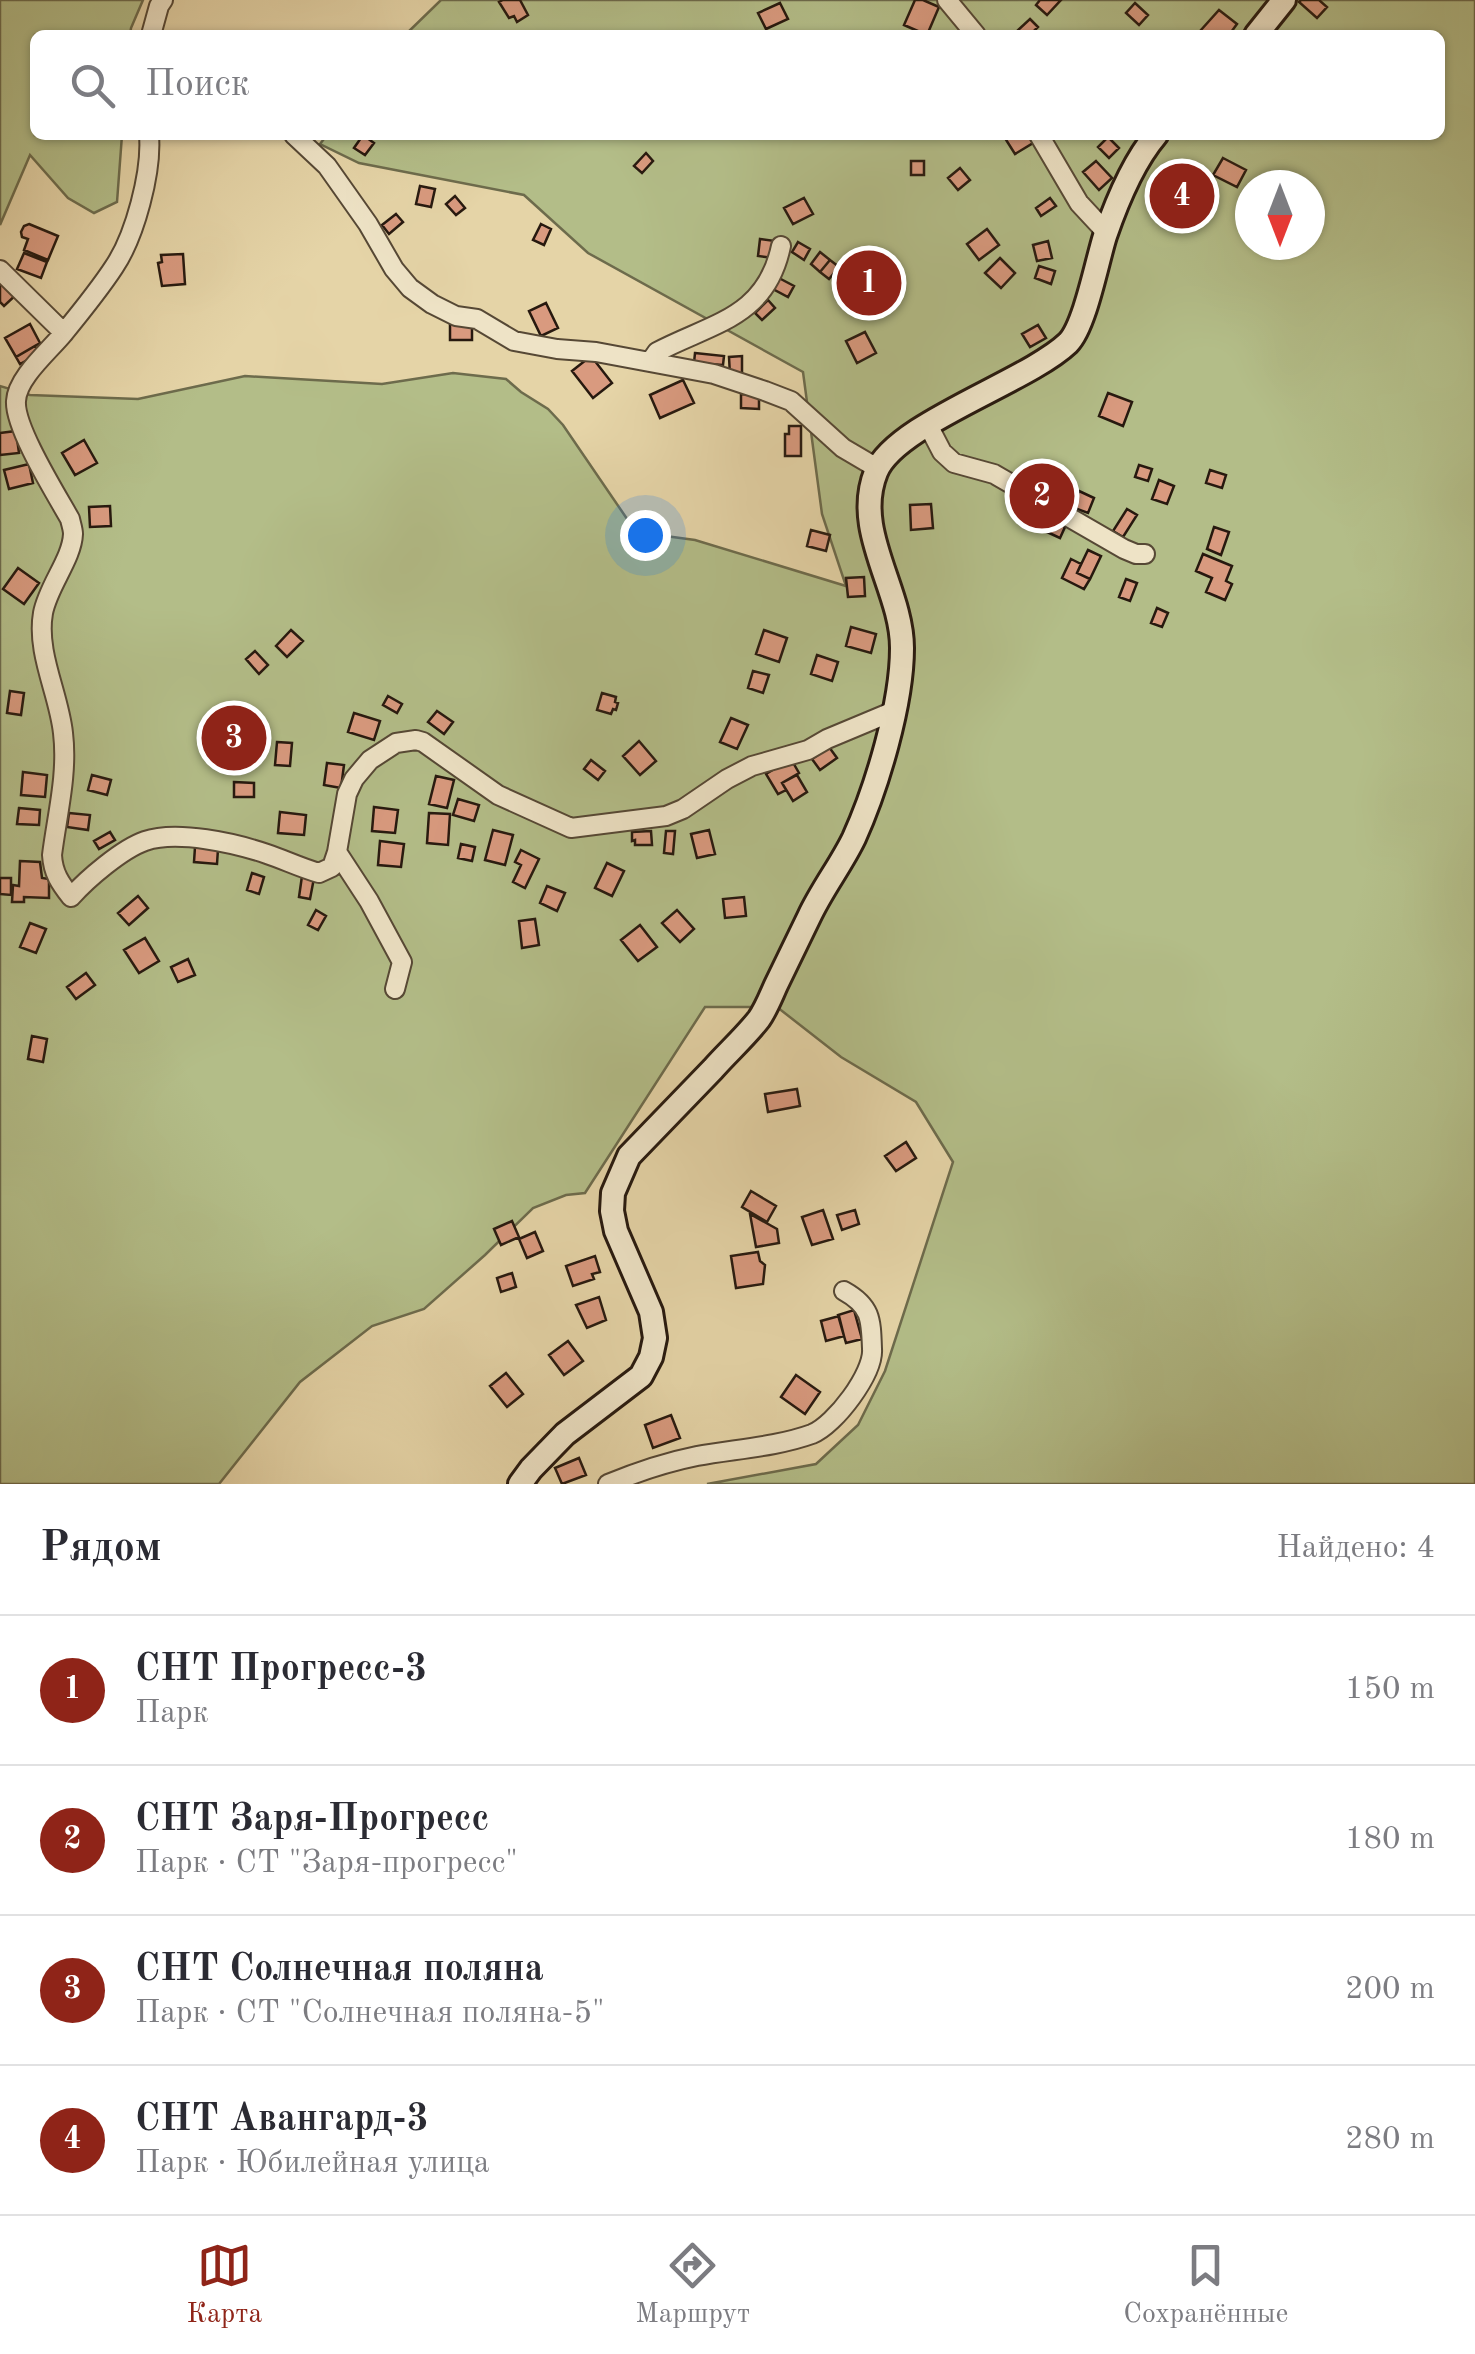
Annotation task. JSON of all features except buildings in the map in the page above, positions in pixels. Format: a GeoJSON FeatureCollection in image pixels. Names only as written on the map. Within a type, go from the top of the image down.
{"type":"FeatureCollection","features":[{"type":"Feature","properties":{"kind":"street"},"geometry":{"type":"LineString","coordinates":[[152,30],[163,0]]}},
{"type":"Feature","properties":{"kind":"street"},"geometry":{"type":"LineString","coordinates":[[947,0],[972,30]]}},
{"type":"Feature","properties":{"kind":"street"},"geometry":{"type":"LineString","coordinates":[[1260,30],[1284,0]]}},
{"type":"Feature","properties":{"kind":"street"},"geometry":{"type":"LineString","coordinates":[[149,140],[142,194],[116,264],[20,384],[16,400],[20,422],[70,519],[73,535],[42,618],[43,642],[63,730],[65,764],[53,870],[70,897],[113,860],[142,842],[157,838],[203,839],[264,853],[318,872],[332,867],[347,794],[354,779],[370,760],[406,741],[423,742],[498,794],[571,828],[666,816],[752,766],[808,750],[894,711]]}},
{"type":"Feature","properties":{"kind":"street"},"geometry":{"type":"LineString","coordinates":[[299,140],[327,166],[394,269],[410,288],[432,304],[456,316],[477,320],[514,341],[714,374],[791,401],[842,448],[877,468]]}},
{"type":"Feature","properties":{"kind":"street"},"geometry":{"type":"LineString","coordinates":[[1042,140],[1079,203],[1106,232]]}},
{"type":"Feature","properties":{"kind":"street"},"geometry":{"type":"LineString","coordinates":[[520,1484],[565,1434],[641,1376],[652,1357],[652,1312],[616,1231],[612,1211],[617,1183],[629,1156],[762,1016],[818,897],[852,841],[880,767],[894,711],[902,623],[869,516],[877,468],[892,448],[1052,356],[1073,338],[1106,232],[1138,162],[1153,140]]}},
{"type":"Feature","properties":{"kind":"street"},"geometry":{"type":"LineString","coordinates":[[650,362],[657,352],[732,318],[751,305],[780,255],[781,246]]}},
{"type":"Feature","properties":{"kind":"street"},"geometry":{"type":"LineString","coordinates":[[0,270],[64,333]]}},
{"type":"Feature","properties":{"kind":"street"},"geometry":{"type":"LineString","coordinates":[[928,425],[942,452],[954,463],[994,474],[1124,550],[1146,554]]}},
{"type":"Feature","properties":{"kind":"street"},"geometry":{"type":"LineString","coordinates":[[337,852],[402,962],[395,989]]}},
{"type":"Feature","properties":{"kind":"street"},"geometry":{"type":"LineString","coordinates":[[608,1484],[693,1457],[816,1433],[854,1395],[873,1357],[869,1314],[860,1300],[844,1291]]}},
{"type":"Feature","properties":{"kind":"green space"},"geometry":{"type":"Polygon","coordinates":[[[0,0],[143,0],[131,30],[30,30],[30,140],[122,140],[117,202],[94,213],[68,198],[30,155],[0,225],[0,0]]]}},
{"type":"Feature","properties":{"kind":"green space"},"geometry":{"type":"Polygon","coordinates":[[[441,0],[1475,0],[1475,1484],[707,1484],[816,1464],[858,1425],[885,1371],[953,1162],[916,1102],[841,1057],[777,1007],[705,1007],[585,1193],[566,1195],[533,1208],[424,1309],[372,1326],[300,1382],[219,1484],[0,1484],[0,386],[30,395],[138,399],[245,376],[382,384],[453,373],[506,379],[548,409],[563,425],[636,532],[695,540],[846,586],[822,514],[803,372],[588,253],[524,195],[359,163],[320,144],[323,140],[1445,140],[1445,30],[410,30],[441,0]]]}},
{"type":"Feature","properties":{"kind":"place","name":"СНТ Авангард-3"},"geometry":{"type":"Point","coordinates":[1182,196]}},
{"type":"Feature","properties":{"kind":"place","name":"СНТ Прогресс-3"},"geometry":{"type":"Point","coordinates":[869,283]}},
{"type":"Feature","properties":{"kind":"place","name":"СНТ Заря-Прогресс"},"geometry":{"type":"Point","coordinates":[1042,496]}},
{"type":"Feature","properties":{"kind":"place","name":"СНТ Солнечная поляна"},"geometry":{"type":"Point","coordinates":[234,738]}}]}
